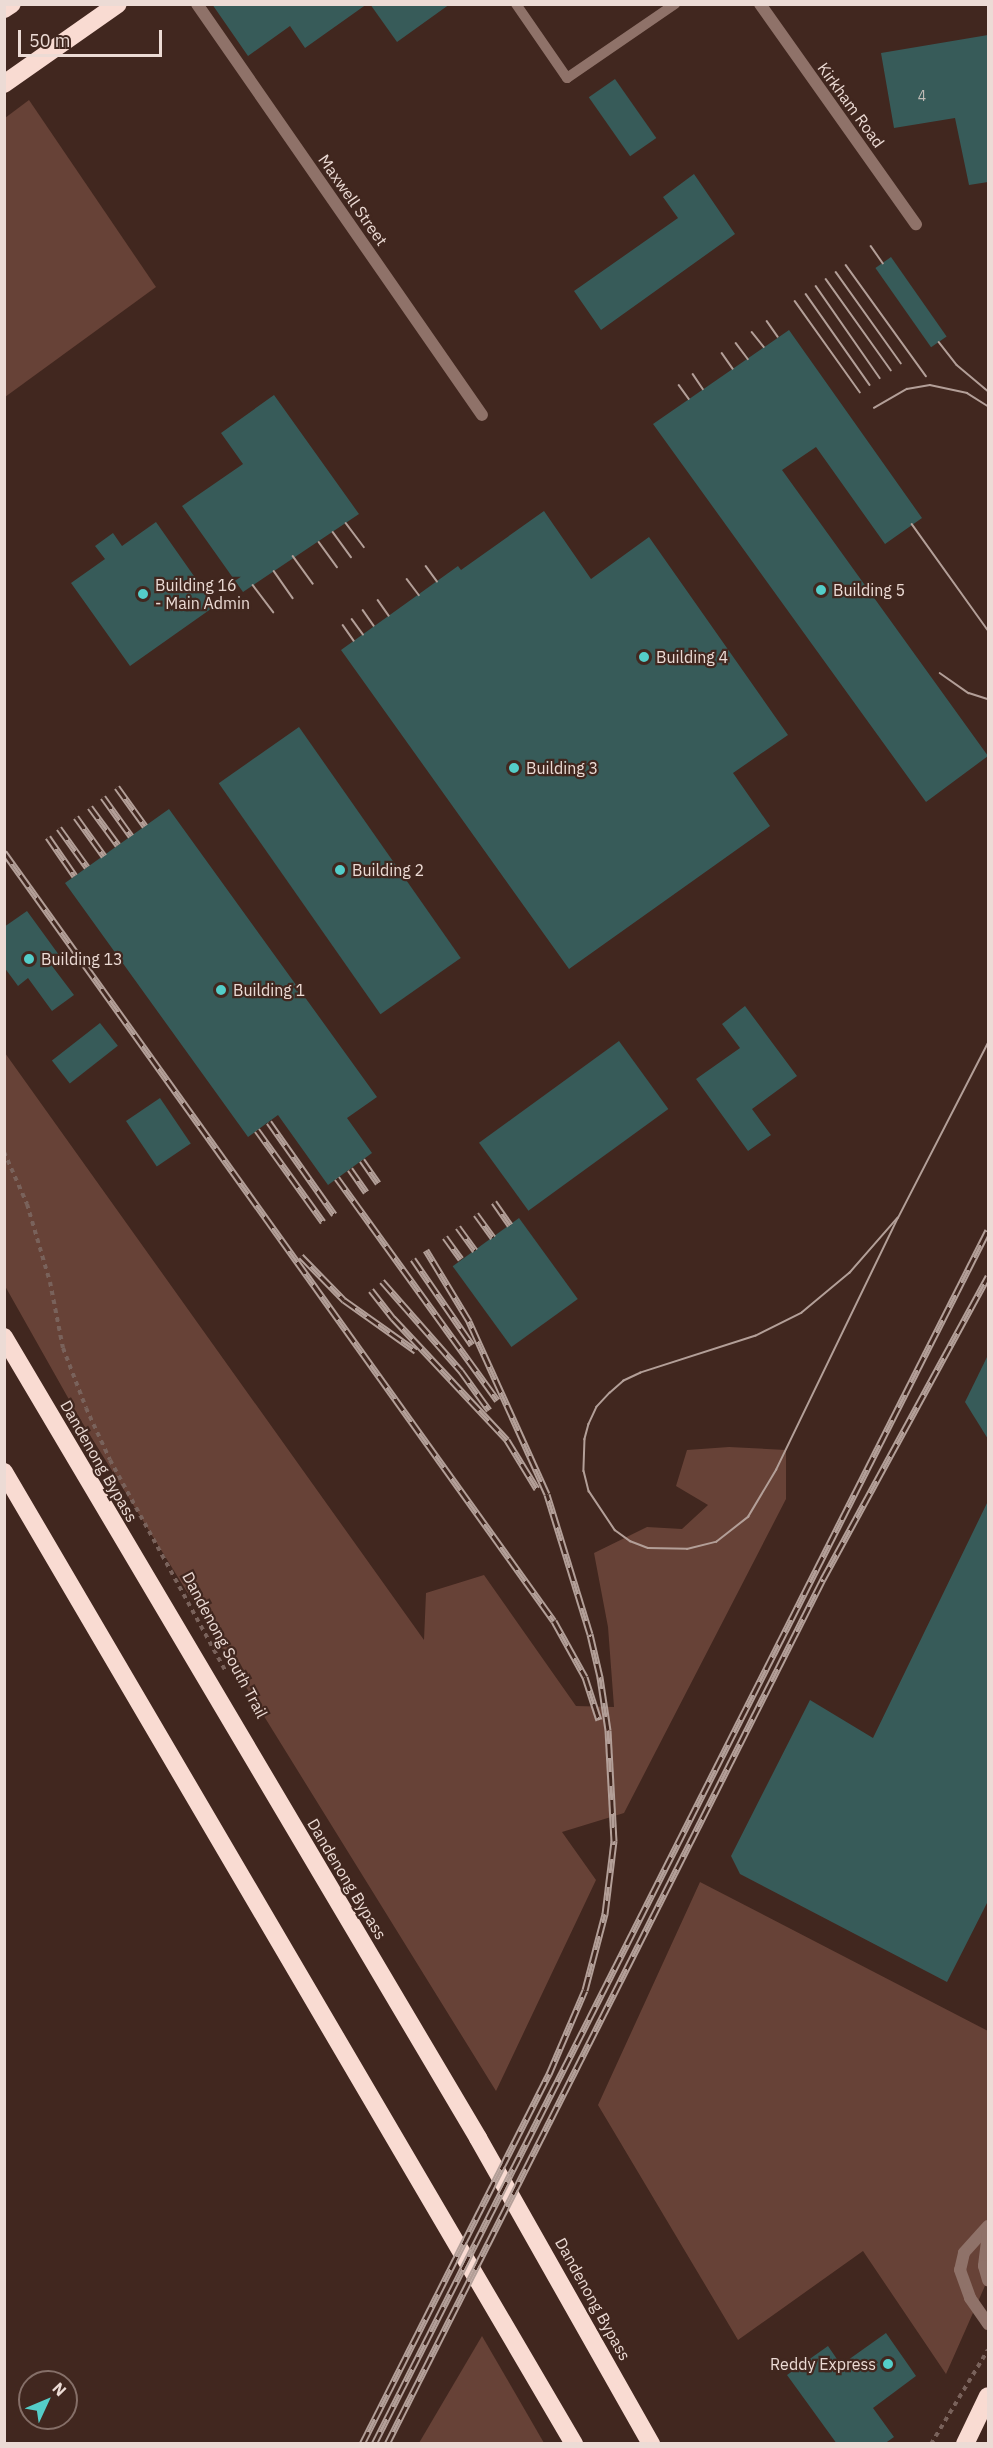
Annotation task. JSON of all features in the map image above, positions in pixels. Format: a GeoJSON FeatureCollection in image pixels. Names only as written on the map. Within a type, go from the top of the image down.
{"type":"FeatureCollection","features":[{"type":"Feature","properties":{"kind":"highway"},"geometry":{"type":"LineString","coordinates":[[4,9],[12,4]]}},
{"type":"Feature","properties":{"kind":"highway"},"geometry":{"type":"LineString","coordinates":[[4,84],[118,4]]}},
{"type":"Feature","properties":{"kind":"highway","name":"Dandenong Bypass"},"geometry":{"type":"LineString","coordinates":[[4,1337],[478,2138],[651,2444]]}},
{"type":"Feature","properties":{"kind":"highway"},"geometry":{"type":"LineString","coordinates":[[4,1472],[574,2444]]}},
{"type":"Feature","properties":{"kind":"highway"},"geometry":{"type":"LineString","coordinates":[[965,2444],[988,2396]]}},
{"type":"Feature","properties":{"kind":"street","name":"Maxwell Street"},"geometry":{"type":"LineString","coordinates":[[197,4],[482,415]]}},
{"type":"Feature","properties":{"kind":"street","name":"Kirkham Road"},"geometry":{"type":"LineString","coordinates":[[759,4],[916,224]]}},
{"type":"Feature","properties":{"kind":"street"},"geometry":{"type":"LineString","coordinates":[[988,2226],[964,2253],[960,2270],[970,2298],[988,2324]]}},
{"type":"Feature","properties":{"kind":"street"},"geometry":{"type":"LineString","coordinates":[[988,2234],[984,2258],[988,2280]]}},
{"type":"Feature","properties":{"kind":"lane"},"geometry":{"type":"LineString","coordinates":[[516,4],[567,78],[675,4]]}},
{"type":"Feature","properties":{"kind":"path","name":"Dandenong South Trail"},"geometry":{"type":"LineString","coordinates":[[4,1152],[27,1204],[50,1282],[63,1348],[86,1408],[110,1460],[227,1675]]}},
{"type":"Feature","properties":{"kind":"path"},"geometry":{"type":"LineString","coordinates":[[931,2444],[988,2350]]}},
{"type":"Feature","properties":{"kind":"shaded area"},"geometry":{"type":"Polygon","coordinates":[[[29,100],[156,287],[5,397],[5,118],[29,100]]]}},
{"type":"Feature","properties":{"kind":"shaded area"},"geometry":{"type":"Polygon","coordinates":[[[5,1053],[424,1640],[426,1593],[484,1575],[576,1706],[614,1707],[608,1627],[594,1553],[647,1527],[682,1529],[708,1505],[676,1486],[687,1450],[729,1447],[786,1450],[786,1499],[624,1813],[562,1832],[596,1880],[496,2091],[80,1419],[5,1286],[5,1053]]]}},
{"type":"Feature","properties":{"kind":"shaded area"},"geometry":{"type":"Polygon","coordinates":[[[700,1882],[988,2031],[988,2279],[946,2374],[863,2251],[738,2340],[598,2105],[700,1882]]]}},
{"type":"Feature","properties":{"kind":"shaded area"},"geometry":{"type":"Polygon","coordinates":[[[482,2336],[544,2443],[419,2443],[482,2336]]]}},
{"type":"Feature","properties":{"kind":"building"},"geometry":{"type":"Polygon","coordinates":[[[212,4],[367,4],[305,48],[290,26],[248,56],[212,4]]]}},
{"type":"Feature","properties":{"kind":"building"},"geometry":{"type":"Polygon","coordinates":[[[370,4],[450,4],[397,42],[370,4]]]}},
{"type":"Feature","properties":{"kind":"building"},"geometry":{"type":"Polygon","coordinates":[[[988,35],[988,182],[969,185],[955,118],[894,128],[881,53],[988,35]]]}},
{"type":"Feature","properties":{"kind":"building"},"geometry":{"type":"Polygon","coordinates":[[[615,79],[656,138],[630,156],[589,97],[615,79]]]}},
{"type":"Feature","properties":{"kind":"building"},"geometry":{"type":"Polygon","coordinates":[[[694,174],[735,234],[601,330],[574,291],[678,218],[663,197],[694,174]]]}},
{"type":"Feature","properties":{"kind":"building"},"geometry":{"type":"Polygon","coordinates":[[[891,257],[947,336],[931,347],[875,268],[891,257]]]}},
{"type":"Feature","properties":{"kind":"building","name":"Building 5"},"geometry":{"type":"Polygon","coordinates":[[[789,330],[922,518],[885,544],[816,447],[782,470],[988,756],[926,802],[653,424],[789,330]]]}},
{"type":"Feature","properties":{"kind":"building"},"geometry":{"type":"Polygon","coordinates":[[[274,395],[359,514],[243,592],[182,506],[243,464],[221,433],[274,395]]]}},
{"type":"Feature","properties":{"kind":"building"},"geometry":{"type":"Polygon","coordinates":[[[544,511],[591,579],[649,537],[788,735],[733,773],[770,826],[569,969],[341,650],[458,566],[461,570],[544,511]]]}},
{"type":"Feature","properties":{"kind":"building","name":"Building 16 - Main Admin"},"geometry":{"type":"Polygon","coordinates":[[[156,522],[215,606],[130,666],[71,583],[105,559],[95,546],[113,533],[122,546],[156,522]]]}},
{"type":"Feature","properties":{"kind":"building","name":"Building 2"},"geometry":{"type":"Polygon","coordinates":[[[299,727],[461,958],[380,1014],[219,783],[299,727]]]}},
{"type":"Feature","properties":{"kind":"building","name":"Building 1"},"geometry":{"type":"Polygon","coordinates":[[[169,809],[377,1097],[347,1118],[372,1153],[328,1185],[278,1115],[248,1137],[65,883],[169,809]]]}},
{"type":"Feature","properties":{"kind":"building","name":"Building 13"},"geometry":{"type":"Polygon","coordinates":[[[27,911],[59,955],[49,962],[74,995],[52,1011],[28,978],[18,986],[4,967],[4,927],[27,911]]]}},
{"type":"Feature","properties":{"kind":"building"},"geometry":{"type":"Polygon","coordinates":[[[745,1006],[797,1076],[752,1109],[771,1135],[748,1151],[696,1079],[740,1048],[722,1024],[745,1006]]]}},
{"type":"Feature","properties":{"kind":"building"},"geometry":{"type":"Polygon","coordinates":[[[100,1023],[118,1046],[70,1083],[52,1061],[100,1023]]]}},
{"type":"Feature","properties":{"kind":"building"},"geometry":{"type":"Polygon","coordinates":[[[619,1041],[668,1109],[528,1211],[479,1143],[619,1041]]]}},
{"type":"Feature","properties":{"kind":"building"},"geometry":{"type":"Polygon","coordinates":[[[160,1098],[191,1144],[157,1167],[126,1121],[160,1098]]]}},
{"type":"Feature","properties":{"kind":"building"},"geometry":{"type":"Polygon","coordinates":[[[519,1218],[578,1299],[511,1347],[453,1266],[519,1218]]]}},
{"type":"Feature","properties":{"kind":"building"},"geometry":{"type":"Polygon","coordinates":[[[988,1355],[988,1439],[965,1402],[988,1355]]]}},
{"type":"Feature","properties":{"kind":"building"},"geometry":{"type":"Polygon","coordinates":[[[988,1501],[988,1901],[947,1982],[740,1874],[731,1856],[810,1700],[873,1738],[988,1501]]]}},
{"type":"Feature","properties":{"kind":"building"},"geometry":{"type":"Polygon","coordinates":[[[886,2333],[916,2376],[873,2408],[894,2437],[884,2444],[837,2444],[787,2375],[828,2346],[841,2365],[886,2333]]]}},
{"type":"Feature","properties":{"kind":"tram line"},"geometry":{"type":"LineString","coordinates":[[871,246],[883,263]]}},
{"type":"Feature","properties":{"kind":"tram line"},"geometry":{"type":"LineString","coordinates":[[846,265],[926,376]]}},
{"type":"Feature","properties":{"kind":"tram line"},"geometry":{"type":"LineString","coordinates":[[836,272],[901,363]]}},
{"type":"Feature","properties":{"kind":"tram line"},"geometry":{"type":"LineString","coordinates":[[826,279],[891,370]]}},
{"type":"Feature","properties":{"kind":"tram line"},"geometry":{"type":"LineString","coordinates":[[816,286],[880,378]]}},
{"type":"Feature","properties":{"kind":"tram line"},"geometry":{"type":"LineString","coordinates":[[806,294],[870,385]]}},
{"type":"Feature","properties":{"kind":"tram line"},"geometry":{"type":"LineString","coordinates":[[795,301],[860,392]]}},
{"type":"Feature","properties":{"kind":"tram line"},"geometry":{"type":"LineString","coordinates":[[767,321],[778,337]]}},
{"type":"Feature","properties":{"kind":"tram line"},"geometry":{"type":"LineString","coordinates":[[752,332],[764,347]]}},
{"type":"Feature","properties":{"kind":"tram line"},"geometry":{"type":"LineString","coordinates":[[939,342],[957,365],[988,391]]}},
{"type":"Feature","properties":{"kind":"tram line"},"geometry":{"type":"LineString","coordinates":[[736,343],[748,359]]}},
{"type":"Feature","properties":{"kind":"tram line"},"geometry":{"type":"LineString","coordinates":[[722,353],[733,369]]}},
{"type":"Feature","properties":{"kind":"tram line"},"geometry":{"type":"LineString","coordinates":[[693,374],[703,389]]}},
{"type":"Feature","properties":{"kind":"tram line"},"geometry":{"type":"LineString","coordinates":[[679,385],[689,399]]}},
{"type":"Feature","properties":{"kind":"tram line"},"geometry":{"type":"LineString","coordinates":[[874,408],[907,389],[930,385],[967,393],[988,406]]}},
{"type":"Feature","properties":{"kind":"tram line"},"geometry":{"type":"LineString","coordinates":[[346,523],[364,547]]}},
{"type":"Feature","properties":{"kind":"tram line"},"geometry":{"type":"LineString","coordinates":[[912,524],[988,630]]}},
{"type":"Feature","properties":{"kind":"tram line"},"geometry":{"type":"LineString","coordinates":[[333,532],[351,557]]}},
{"type":"Feature","properties":{"kind":"tram line"},"geometry":{"type":"LineString","coordinates":[[319,542],[337,567]]}},
{"type":"Feature","properties":{"kind":"tram line"},"geometry":{"type":"LineString","coordinates":[[293,556],[313,584]]}},
{"type":"Feature","properties":{"kind":"tram line"},"geometry":{"type":"LineString","coordinates":[[426,566],[437,581]]}},
{"type":"Feature","properties":{"kind":"tram line"},"geometry":{"type":"LineString","coordinates":[[274,571],[293,598]]}},
{"type":"Feature","properties":{"kind":"tram line"},"geometry":{"type":"LineString","coordinates":[[407,579],[419,595]]}},
{"type":"Feature","properties":{"kind":"tram line"},"geometry":{"type":"LineString","coordinates":[[253,585],[273,612]]}},
{"type":"Feature","properties":{"kind":"tram line"},"geometry":{"type":"LineString","coordinates":[[378,600],[389,616]]}},
{"type":"Feature","properties":{"kind":"tram line"},"geometry":{"type":"LineString","coordinates":[[363,610],[374,626]]}},
{"type":"Feature","properties":{"kind":"tram line"},"geometry":{"type":"LineString","coordinates":[[352,619],[363,634]]}},
{"type":"Feature","properties":{"kind":"tram line"},"geometry":{"type":"LineString","coordinates":[[343,625],[354,641]]}},
{"type":"Feature","properties":{"kind":"tram line"},"geometry":{"type":"LineString","coordinates":[[940,673],[969,693],[988,699]]}},
{"type":"Feature","properties":{"kind":"tram line"},"geometry":{"type":"LineString","coordinates":[[898,1218],[850,1273],[802,1313],[756,1336],[641,1373],[624,1381],[597,1407],[585,1439],[584,1471],[589,1491],[615,1530],[630,1541],[648,1548],[687,1549],[716,1542],[748,1517],[776,1470],[898,1218],[988,1043]]}},
{"type":"Feature","properties":{"kind":"railway"},"geometry":{"type":"LineString","coordinates":[[117,787],[145,826]]}},
{"type":"Feature","properties":{"kind":"railway"},"geometry":{"type":"LineString","coordinates":[[103,797],[131,836]]}},
{"type":"Feature","properties":{"kind":"railway"},"geometry":{"type":"LineString","coordinates":[[90,807],[118,845]]}},
{"type":"Feature","properties":{"kind":"railway"},"geometry":{"type":"LineString","coordinates":[[76,817],[104,856]]}},
{"type":"Feature","properties":{"kind":"railway"},"geometry":{"type":"LineString","coordinates":[[59,828],[87,867]]}},
{"type":"Feature","properties":{"kind":"railway"},"geometry":{"type":"LineString","coordinates":[[48,837],[75,876]]}},
{"type":"Feature","properties":{"kind":"railway"},"geometry":{"type":"LineString","coordinates":[[4,852],[554,1621],[585,1677],[599,1720]]}},
{"type":"Feature","properties":{"kind":"railway"},"geometry":{"type":"LineString","coordinates":[[269,1122],[334,1214]]}},
{"type":"Feature","properties":{"kind":"railway"},"geometry":{"type":"LineString","coordinates":[[257,1130],[323,1222]]}},
{"type":"Feature","properties":{"kind":"railway"},"geometry":{"type":"LineString","coordinates":[[362,1160],[378,1183]]}},
{"type":"Feature","properties":{"kind":"railway"},"geometry":{"type":"LineString","coordinates":[[350,1169],[366,1192]]}},
{"type":"Feature","properties":{"kind":"railway"},"geometry":{"type":"LineString","coordinates":[[337,1178],[497,1400]]}},
{"type":"Feature","properties":{"kind":"railway"},"geometry":{"type":"LineString","coordinates":[[494,1202],[510,1225]]}},
{"type":"Feature","properties":{"kind":"railway"},"geometry":{"type":"LineString","coordinates":[[476,1214],[493,1237]]}},
{"type":"Feature","properties":{"kind":"railway"},"geometry":{"type":"LineString","coordinates":[[458,1227],[475,1250]]}},
{"type":"Feature","properties":{"kind":"railway"},"geometry":{"type":"LineString","coordinates":[[374,2444],[988,1230]]}},
{"type":"Feature","properties":{"kind":"railway"},"geometry":{"type":"LineString","coordinates":[[445,1237],[461,1259]]}},
{"type":"Feature","properties":{"kind":"railway"},"geometry":{"type":"LineString","coordinates":[[362,2444],[549,2074],[585,1990],[605,1914],[614,1841],[608,1730],[600,1677],[590,1634],[547,1494],[469,1321],[426,1250]]}},
{"type":"Feature","properties":{"kind":"railway"},"geometry":{"type":"LineString","coordinates":[[301,1256],[344,1300],[416,1351]]}},
{"type":"Feature","properties":{"kind":"railway"},"geometry":{"type":"LineString","coordinates":[[413,1259],[472,1345]]}},
{"type":"Feature","properties":{"kind":"railway"},"geometry":{"type":"LineString","coordinates":[[387,2444],[823,1579],[988,1276]]}},
{"type":"Feature","properties":{"kind":"railway"},"geometry":{"type":"LineString","coordinates":[[382,1281],[461,1371],[489,1410]]}},
{"type":"Feature","properties":{"kind":"railway"},"geometry":{"type":"LineString","coordinates":[[371,1290],[393,1318],[507,1440],[537,1489]]}},
{"type":"Feature","properties":{"kind":"place","name":"Building 5"},"geometry":{"type":"Point","coordinates":[821,590]}},
{"type":"Feature","properties":{"kind":"place","name":"Building 16 - Main Admin"},"geometry":{"type":"Point","coordinates":[143,594]}},
{"type":"Feature","properties":{"kind":"place","name":"Building 4"},"geometry":{"type":"Point","coordinates":[644,657]}},
{"type":"Feature","properties":{"kind":"place","name":"Building 3"},"geometry":{"type":"Point","coordinates":[514,768]}},
{"type":"Feature","properties":{"kind":"place","name":"Building 2"},"geometry":{"type":"Point","coordinates":[340,870]}},
{"type":"Feature","properties":{"kind":"place","name":"Building 13"},"geometry":{"type":"Point","coordinates":[29,959]}},
{"type":"Feature","properties":{"kind":"place","name":"Building 1"},"geometry":{"type":"Point","coordinates":[221,990]}},
{"type":"Feature","properties":{"kind":"place","name":"Reddy Express"},"geometry":{"type":"Point","coordinates":[888,2364]}}]}
